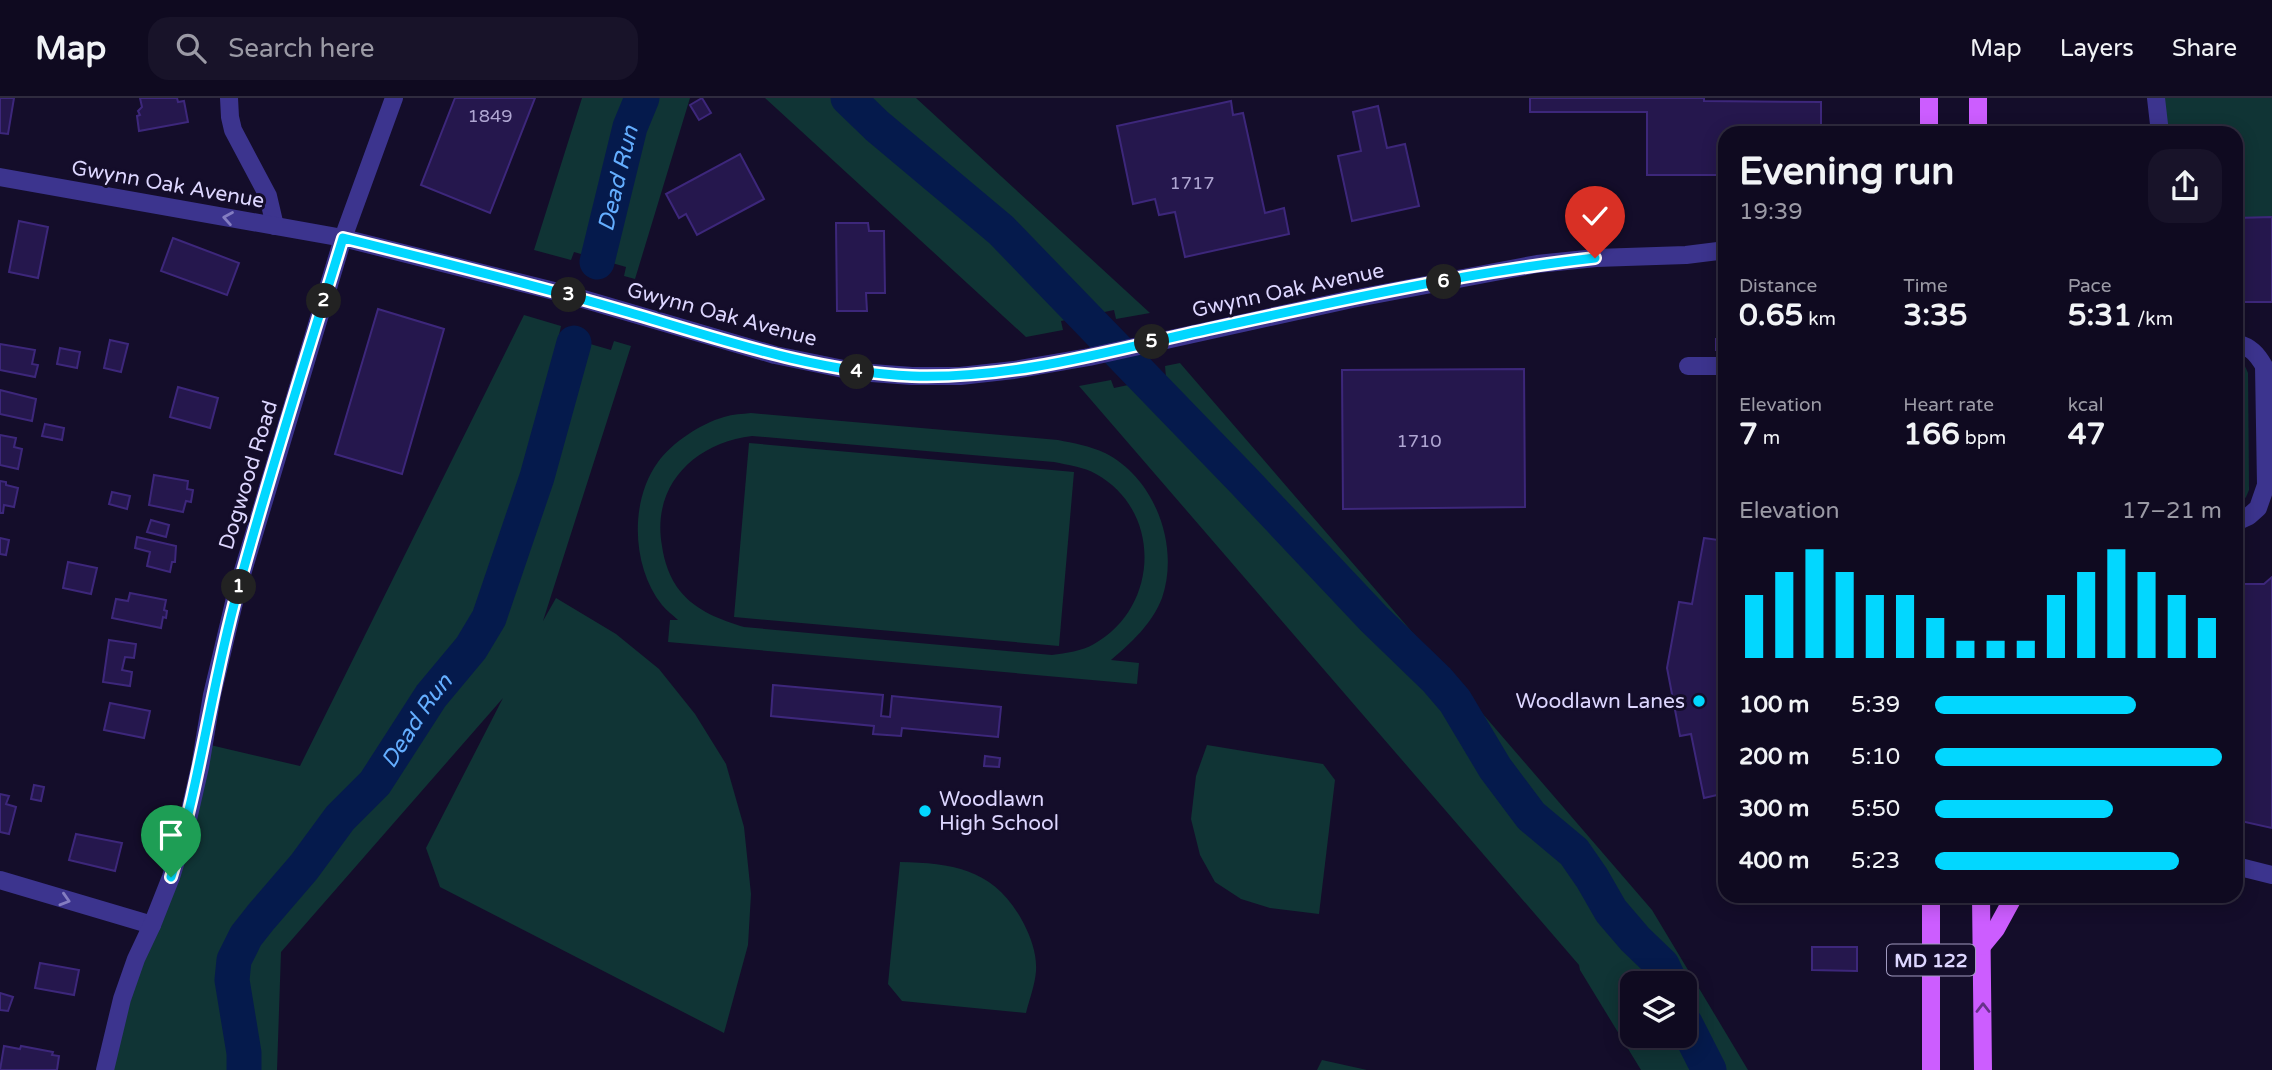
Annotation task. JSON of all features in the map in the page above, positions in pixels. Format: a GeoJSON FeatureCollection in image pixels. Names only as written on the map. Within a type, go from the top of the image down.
{"type":"FeatureCollection","features":[{"type":"Feature","properties":{"kind":"main road"},"geometry":{"type":"LineString","coordinates":[[1978,98],[1978,126]]}},
{"type":"Feature","properties":{"kind":"main road"},"geometry":{"type":"LineString","coordinates":[[1923,126],[1930,101]]}},
{"type":"Feature","properties":{"kind":"main road"},"geometry":{"type":"LineString","coordinates":[[1929,126],[1930,101]]}},
{"type":"Feature","properties":{"kind":"main road","name":"MD 122"},"geometry":{"type":"LineString","coordinates":[[1931,903],[1931,1070]]}},
{"type":"Feature","properties":{"kind":"main road","name":"MD 122"},"geometry":{"type":"LineString","coordinates":[[1981,903],[1983,1070]]}},
{"type":"Feature","properties":{"kind":"main road"},"geometry":{"type":"LineString","coordinates":[[1982,946],[1996,929],[2010,903]]}},
{"type":"Feature","properties":{"kind":"street"},"geometry":{"type":"LineString","coordinates":[[229,98],[233,130],[268,196],[275,226]]}},
{"type":"Feature","properties":{"kind":"street","name":"Dogwood Road"},"geometry":{"type":"LineString","coordinates":[[105,1070],[122,999],[171,877],[186,828],[212,695],[236,594],[343,238],[394,98]]}},
{"type":"Feature","properties":{"kind":"street"},"geometry":{"type":"LineString","coordinates":[[2156,98],[2159,126]]}},
{"type":"Feature","properties":{"kind":"street","name":"Gwynn Oak Avenue"},"geometry":{"type":"LineString","coordinates":[[0,177],[343,238],[566,294],[775,355],[858,372],[912,376],[960,376],[1089,357],[1352,299],[1537,264],[1718,251]]}},
{"type":"Feature","properties":{"kind":"street","name":"Gwynn Oak Avenue"},"geometry":{"type":"LineString","coordinates":[[1686,255],[1718,259]]}},
{"type":"Feature","properties":{"kind":"street"},"geometry":{"type":"LineString","coordinates":[[2243,345],[2257,353],[2264,366],[2267,471],[2264,497],[2258,508],[2243,519]]}},
{"type":"Feature","properties":{"kind":"street"},"geometry":{"type":"LineString","coordinates":[[1688,366],[1718,366]]}},
{"type":"Feature","properties":{"kind":"street"},"geometry":{"type":"LineString","coordinates":[[2243,868],[2272,875]]}},
{"type":"Feature","properties":{"kind":"street"},"geometry":{"type":"LineString","coordinates":[[0,880],[152,925]]}},
{"type":"Feature","properties":{"kind":"green space"},"geometry":{"type":"Polygon","coordinates":[[[582,98],[690,98],[635,279],[624,276],[626,267],[574,252],[571,260],[534,250],[582,98]]]}},
{"type":"Feature","properties":{"kind":"green space"},"geometry":{"type":"Polygon","coordinates":[[[765,98],[916,98],[1150,313],[1116,319],[1114,310],[1061,321],[1063,330],[1026,337],[765,98]]]}},
{"type":"Feature","properties":{"kind":"green space"},"geometry":{"type":"Polygon","coordinates":[[[2156,98],[2272,98],[2272,217],[2243,218],[2243,126],[2158,126],[2156,98]]]}},
{"type":"Feature","properties":{"kind":"green space"},"geometry":{"type":"Polygon","coordinates":[[[524,315],[561,326],[559,335],[611,350],[614,341],[631,346],[543,621],[556,598],[616,634],[659,669],[695,714],[726,764],[744,827],[751,894],[748,945],[724,1033],[440,887],[426,848],[503,698],[281,952],[277,1070],[112,1070],[130,987],[206,744],[300,766],[524,315]]]}},
{"type":"Feature","properties":{"kind":"green space"},"geometry":{"type":"Polygon","coordinates":[[[1180,363],[1652,910],[1689,971],[1620,971],[1620,1036],[1579,965],[1079,386],[1111,380],[1114,388],[1166,377],[1165,366],[1180,363]]]}},
{"type":"Feature","properties":{"kind":"green space"},"geometry":{"type":"Polygon","coordinates":[[[2243,363],[2248,373],[2249,490],[2243,500],[2243,363]]]}},
{"type":"Feature","properties":{"kind":"green space"},"geometry":{"type":"Polygon","coordinates":[[[751,413],[1058,440],[1105,453],[1123,464],[1150,496],[1159,515],[1168,557],[1167,578],[1158,607],[1140,632],[1111,660],[1139,663],[1137,684],[668,642],[670,620],[678,620],[662,605],[645,572],[638,534],[642,496],[658,462],[679,441],[715,420],[751,413]],[[752,436],[731,440],[696,458],[671,486],[663,504],[660,524],[664,558],[673,581],[686,598],[709,614],[744,627],[1052,655],[1074,651],[1094,644],[1115,628],[1131,607],[1141,584],[1144,559],[1142,535],[1133,511],[1118,490],[1096,474],[1076,466],[752,436]]]}},
{"type":"Feature","properties":{"kind":"green space"},"geometry":{"type":"Polygon","coordinates":[[[749,443],[1074,472],[1059,646],[734,617],[749,443]]]}},
{"type":"Feature","properties":{"kind":"green space"},"geometry":{"type":"Polygon","coordinates":[[[1207,745],[1323,764],[1335,780],[1319,914],[1270,908],[1241,899],[1215,882],[1200,855],[1191,819],[1196,776],[1207,745]]]}},
{"type":"Feature","properties":{"kind":"green space"},"geometry":{"type":"Polygon","coordinates":[[[900,862],[939,865],[972,873],[1001,892],[1013,906],[1029,935],[1036,958],[1035,976],[1026,1013],[902,1001],[888,984],[900,862]]]}},
{"type":"Feature","properties":{"kind":"green space"},"geometry":{"type":"Polygon","coordinates":[[[1697,985],[1748,1070],[1641,1070],[1628,1048],[1697,1048],[1697,985]]]}},
{"type":"Feature","properties":{"kind":"green space"},"geometry":{"type":"Polygon","coordinates":[[[1322,1060],[1367,1070],[1317,1070],[1322,1060]]]}},
{"type":"Feature","properties":{"kind":"building"},"geometry":{"type":"Polygon","coordinates":[[[0,98],[14,98],[8,134],[0,133],[0,98]]]}},
{"type":"Feature","properties":{"kind":"building"},"geometry":{"type":"Polygon","coordinates":[[[140,98],[177,98],[178,102],[184,101],[188,122],[139,131],[137,116],[140,115],[138,111],[142,107],[140,98]]]}},
{"type":"Feature","properties":{"kind":"building"},"geometry":{"type":"Polygon","coordinates":[[[455,98],[535,98],[490,213],[421,185],[455,98]]]}},
{"type":"Feature","properties":{"kind":"building"},"geometry":{"type":"Polygon","coordinates":[[[702,98],[711,113],[699,120],[690,105],[702,98]]]}},
{"type":"Feature","properties":{"kind":"building"},"geometry":{"type":"Polygon","coordinates":[[[1530,98],[1704,98],[1704,101],[1821,102],[1821,126],[1718,126],[1718,175],[1647,175],[1647,112],[1530,112],[1530,98]]]}},
{"type":"Feature","properties":{"kind":"building"},"geometry":{"type":"Polygon","coordinates":[[[1231,101],[1233,115],[1243,113],[1265,213],[1284,208],[1289,234],[1185,257],[1175,212],[1159,215],[1155,199],[1133,204],[1117,126],[1231,101]]]}},
{"type":"Feature","properties":{"kind":"building"},"geometry":{"type":"Polygon","coordinates":[[[1378,106],[1387,148],[1405,144],[1419,206],[1352,221],[1338,156],[1361,151],[1353,112],[1378,106]]]}},
{"type":"Feature","properties":{"kind":"building"},"geometry":{"type":"Polygon","coordinates":[[[740,154],[764,199],[697,235],[686,214],[679,218],[666,194],[740,154]]]}},
{"type":"Feature","properties":{"kind":"building"},"geometry":{"type":"Polygon","coordinates":[[[2272,217],[2272,302],[2243,302],[2243,218],[2272,217]]]}},
{"type":"Feature","properties":{"kind":"building"},"geometry":{"type":"Polygon","coordinates":[[[19,221],[48,227],[38,278],[9,272],[19,221]]]}},
{"type":"Feature","properties":{"kind":"building"},"geometry":{"type":"Polygon","coordinates":[[[836,223],[868,223],[869,231],[884,231],[885,293],[866,293],[867,311],[837,311],[836,223]]]}},
{"type":"Feature","properties":{"kind":"building"},"geometry":{"type":"Polygon","coordinates":[[[173,238],[239,263],[227,295],[161,271],[173,238]]]}},
{"type":"Feature","properties":{"kind":"building"},"geometry":{"type":"Polygon","coordinates":[[[378,309],[444,329],[402,474],[335,454],[378,309]]]}},
{"type":"Feature","properties":{"kind":"building"},"geometry":{"type":"Polygon","coordinates":[[[110,340],[128,344],[121,372],[104,368],[110,340]]]}},
{"type":"Feature","properties":{"kind":"building"},"geometry":{"type":"Polygon","coordinates":[[[0,344],[35,350],[32,364],[38,365],[35,377],[0,370],[0,344]]]}},
{"type":"Feature","properties":{"kind":"building"},"geometry":{"type":"Polygon","coordinates":[[[60,348],[80,352],[77,368],[57,364],[60,348]]]}},
{"type":"Feature","properties":{"kind":"building"},"geometry":{"type":"Polygon","coordinates":[[[1524,369],[1525,507],[1343,509],[1342,370],[1524,369]]]}},
{"type":"Feature","properties":{"kind":"building"},"geometry":{"type":"Polygon","coordinates":[[[178,387],[218,398],[210,428],[170,417],[178,387]]]}},
{"type":"Feature","properties":{"kind":"building"},"geometry":{"type":"Polygon","coordinates":[[[0,390],[36,399],[32,421],[0,414],[0,390]]]}},
{"type":"Feature","properties":{"kind":"building"},"geometry":{"type":"Polygon","coordinates":[[[45,424],[64,428],[62,440],[42,436],[45,424]]]}},
{"type":"Feature","properties":{"kind":"building"},"geometry":{"type":"Polygon","coordinates":[[[0,435],[16,438],[14,447],[22,449],[18,469],[0,465],[0,435]]]}},
{"type":"Feature","properties":{"kind":"building"},"geometry":{"type":"Polygon","coordinates":[[[154,475],[188,481],[187,489],[193,490],[191,502],[186,501],[183,512],[149,505],[154,475]]]}},
{"type":"Feature","properties":{"kind":"building"},"geometry":{"type":"Polygon","coordinates":[[[0,481],[18,488],[14,507],[4,505],[3,513],[0,513],[0,481]]]}},
{"type":"Feature","properties":{"kind":"building"},"geometry":{"type":"Polygon","coordinates":[[[112,492],[130,496],[127,509],[109,504],[112,492]]]}},
{"type":"Feature","properties":{"kind":"building"},"geometry":{"type":"Polygon","coordinates":[[[151,520],[169,525],[166,537],[147,532],[151,520]]]}},
{"type":"Feature","properties":{"kind":"building"},"geometry":{"type":"Polygon","coordinates":[[[137,537],[176,546],[175,562],[172,562],[170,572],[147,566],[150,552],[135,548],[137,537]]]}},
{"type":"Feature","properties":{"kind":"building"},"geometry":{"type":"Polygon","coordinates":[[[0,538],[9,540],[6,555],[0,554],[0,538]]]}},
{"type":"Feature","properties":{"kind":"building","name":"Woodlawn Lanes"},"geometry":{"type":"Polygon","coordinates":[[[1704,538],[1718,540],[1718,795],[1704,798],[1691,734],[1680,736],[1667,668],[1679,602],[1692,604],[1704,538]]]}},
{"type":"Feature","properties":{"kind":"building"},"geometry":{"type":"Polygon","coordinates":[[[68,562],[97,568],[91,594],[63,588],[68,562]]]}},
{"type":"Feature","properties":{"kind":"building"},"geometry":{"type":"Polygon","coordinates":[[[2272,577],[2272,828],[2243,822],[2243,584],[2264,584],[2272,577]]]}},
{"type":"Feature","properties":{"kind":"building"},"geometry":{"type":"Polygon","coordinates":[[[130,593],[166,600],[166,618],[163,617],[161,628],[112,618],[116,599],[128,601],[130,593]]]}},
{"type":"Feature","properties":{"kind":"building"},"geometry":{"type":"Polygon","coordinates":[[[109,640],[136,644],[134,658],[125,657],[122,670],[132,672],[130,686],[103,682],[109,640]]]}},
{"type":"Feature","properties":{"kind":"building"},"geometry":{"type":"Polygon","coordinates":[[[773,685],[883,695],[881,716],[890,717],[892,696],[1001,707],[998,737],[902,728],[901,736],[873,734],[874,726],[771,716],[773,685]]]}},
{"type":"Feature","properties":{"kind":"building"},"geometry":{"type":"Polygon","coordinates":[[[110,703],[150,711],[144,738],[104,730],[110,703]]]}},
{"type":"Feature","properties":{"kind":"building"},"geometry":{"type":"Polygon","coordinates":[[[985,756],[1000,758],[999,767],[984,766],[985,756]]]}},
{"type":"Feature","properties":{"kind":"building"},"geometry":{"type":"Polygon","coordinates":[[[34,785],[44,787],[41,801],[31,799],[34,785]]]}},
{"type":"Feature","properties":{"kind":"building"},"geometry":{"type":"Polygon","coordinates":[[[0,794],[9,796],[6,804],[16,807],[9,834],[0,832],[0,794]]]}},
{"type":"Feature","properties":{"kind":"building"},"geometry":{"type":"Polygon","coordinates":[[[76,834],[122,843],[115,871],[69,860],[76,834]]]}},
{"type":"Feature","properties":{"kind":"building"},"geometry":{"type":"Polygon","coordinates":[[[1812,947],[1857,947],[1857,971],[1812,970],[1812,947]]]}},
{"type":"Feature","properties":{"kind":"building"},"geometry":{"type":"Polygon","coordinates":[[[40,963],[79,970],[74,995],[35,988],[40,963]]]}},
{"type":"Feature","properties":{"kind":"building"},"geometry":{"type":"Polygon","coordinates":[[[0,993],[13,997],[8,1011],[0,1010],[0,993]]]}},
{"type":"Feature","properties":{"kind":"building"},"geometry":{"type":"Polygon","coordinates":[[[4,1046],[53,1052],[52,1055],[59,1056],[57,1070],[0,1070],[4,1046]]]}},
{"type":"Feature","properties":{"kind":"waterway","name":"Dead Run"},"geometry":{"type":"LineString","coordinates":[[597,262],[630,127],[642,98]]}},
{"type":"Feature","properties":{"kind":"waterway"},"geometry":{"type":"LineString","coordinates":[[848,98],[877,126],[1001,230],[1374,619],[1437,680],[1455,701],[1495,768],[1531,816],[1574,852],[1611,911],[1665,971]]}},
{"type":"Feature","properties":{"kind":"waterway","name":"Dead Run"},"geometry":{"type":"LineString","coordinates":[[244,1070],[244,1053],[232,980],[234,960],[246,936],[261,917],[304,867],[340,818],[375,783],[431,696],[471,648],[489,618],[537,477],[574,343]]}},
{"type":"Feature","properties":{"kind":"waterway"},"geometry":{"type":"LineString","coordinates":[[1697,1046],[1709,1070]]}},
{"type":"Feature","properties":{"kind":"place","name":"Woodlawn Lanes"},"geometry":{"type":"Point","coordinates":[1699,701]}},
{"type":"Feature","properties":{"kind":"place","name":"Woodlawn High School"},"geometry":{"type":"Point","coordinates":[925,811]}},
{"type":"Feature","properties":{"kind":"route"},"geometry":{"type":"LineString","coordinates":[[171,877],[186,828],[212,695],[236,594],[343,238],[566,294],[775,355],[858,372],[912,376],[960,376],[1014,370],[1089,357],[1352,299],[1485,273],[1595,258]]}}]}
